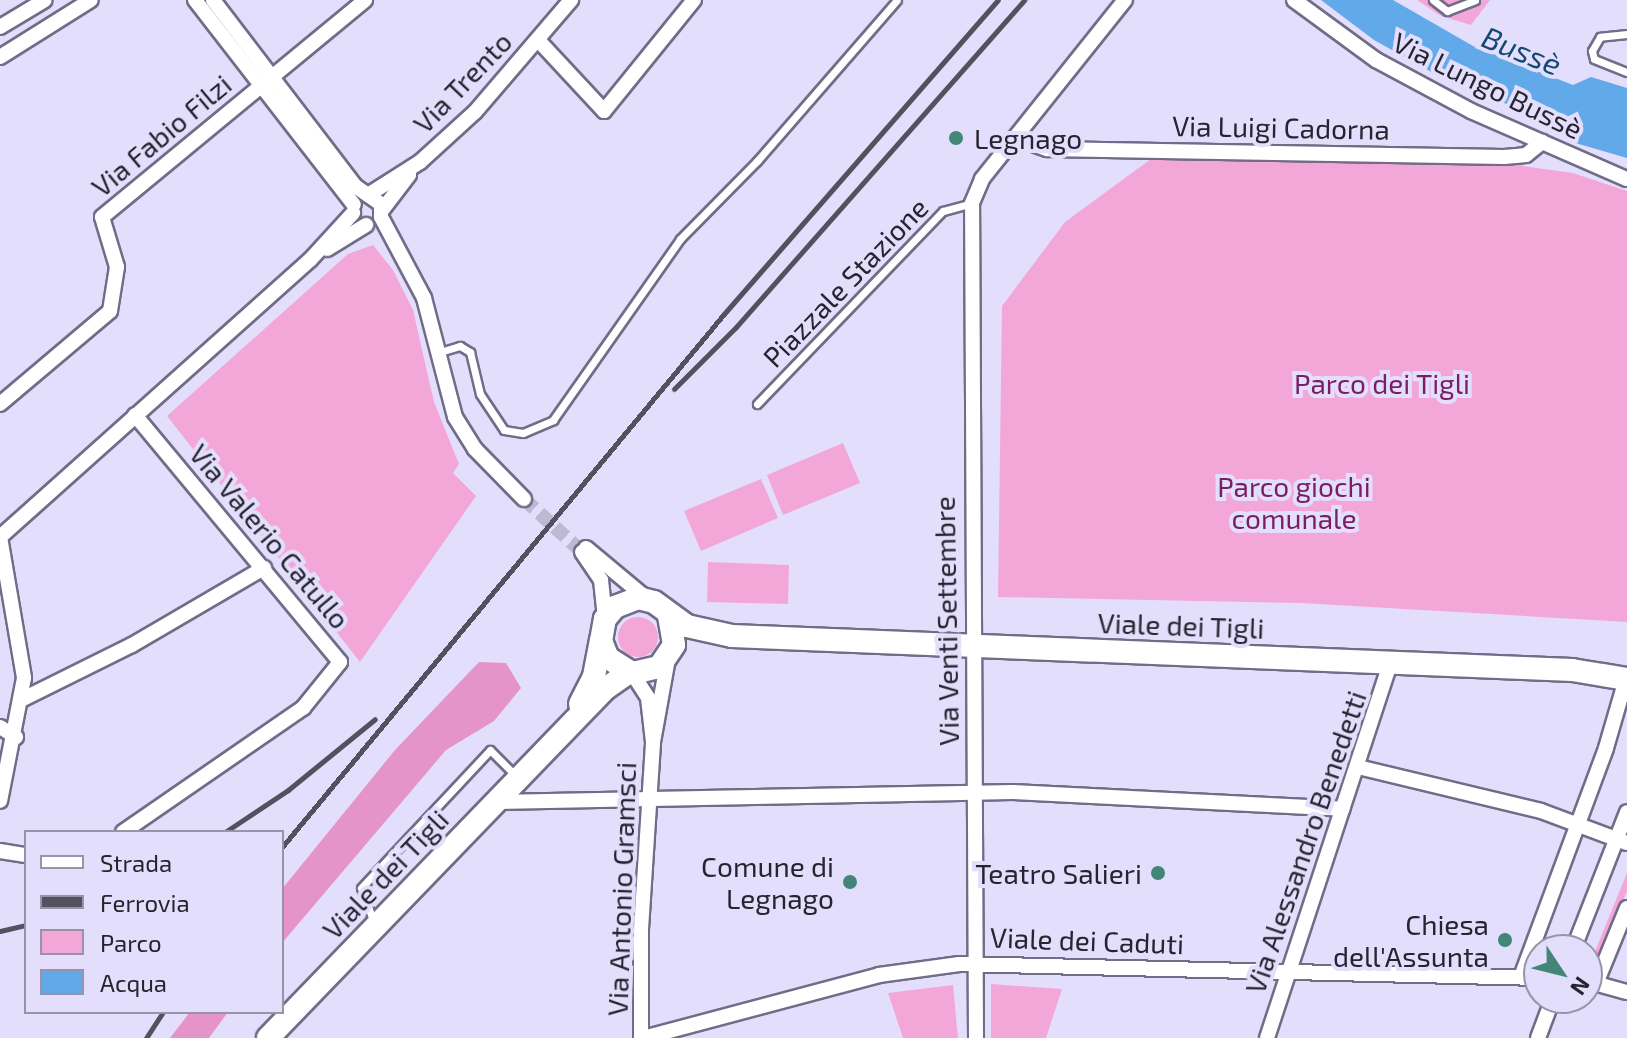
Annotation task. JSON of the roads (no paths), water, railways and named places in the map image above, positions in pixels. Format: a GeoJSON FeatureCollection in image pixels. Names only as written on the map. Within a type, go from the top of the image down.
{"type":"FeatureCollection","features":[{"type":"Feature","properties":{"kind":"street"},"geometry":{"type":"LineString","coordinates":[[0,27],[45,0]]}},
{"type":"Feature","properties":{"kind":"street"},"geometry":{"type":"LineString","coordinates":[[0,57],[91,0]]}},
{"type":"Feature","properties":{"kind":"street"},"geometry":{"type":"LineString","coordinates":[[195,0],[266,81]]}},
{"type":"Feature","properties":{"kind":"street"},"geometry":{"type":"LineString","coordinates":[[213,0],[266,81],[360,202],[367,225],[397,252]]}},
{"type":"Feature","properties":{"kind":"street","name":"Via Fabio Filzi"},"geometry":{"type":"LineString","coordinates":[[0,404],[110,311],[117,267],[102,217],[365,0]]}},
{"type":"Feature","properties":{"kind":"street","name":"Via Trento"},"geometry":{"type":"LineString","coordinates":[[310,260],[360,202],[420,162],[475,112],[571,0]]}},
{"type":"Feature","properties":{"kind":"street"},"geometry":{"type":"LineString","coordinates":[[538,40],[604,111],[694,0]]}},
{"type":"Feature","properties":{"kind":"street"},"geometry":{"type":"LineString","coordinates":[[972,203],[982,179],[1125,0]]}},
{"type":"Feature","properties":{"kind":"street","name":"Via Lungo Bussè"},"geometry":{"type":"LineString","coordinates":[[1294,0],[1376,60],[1542,142],[1627,179]]}},
{"type":"Feature","properties":{"kind":"street","name":"Via Luigi Cadorna"},"geometry":{"type":"LineString","coordinates":[[1016,138],[1047,149],[1504,157],[1526,155],[1542,142]]}},
{"type":"Feature","properties":{"kind":"street","name":"Via Trento"},"geometry":{"type":"LineString","coordinates":[[382,213],[420,162]]}},
{"type":"Feature","properties":{"kind":"street"},"geometry":{"type":"LineString","coordinates":[[360,202],[379,199],[397,252],[424,298],[455,417],[464,433],[524,499]]}},
{"type":"Feature","properties":{"kind":"street","name":"Via Venti Settembre"},"geometry":{"type":"LineString","coordinates":[[972,203],[970,646],[976,1038]]}},
{"type":"Feature","properties":{"kind":"street"},"geometry":{"type":"LineString","coordinates":[[0,801],[23,699],[22,656],[0,537],[310,260],[382,213]]}},
{"type":"Feature","properties":{"kind":"street","name":"Via Valerio Catullo"},"geometry":{"type":"LineString","coordinates":[[126,830],[303,708],[340,662],[135,415]]}},
{"type":"Feature","properties":{"kind":"street"},"geometry":{"type":"LineString","coordinates":[[630,672],[608,658],[603,630],[601,580],[584,550],[622,582],[662,609],[675,637],[670,654]]}},
{"type":"Feature","properties":{"kind":"street"},"geometry":{"type":"LineString","coordinates":[[23,699],[132,645],[264,568]]}},
{"type":"Feature","properties":{"kind":"street"},"geometry":{"type":"LineString","coordinates":[[603,630],[623,602],[662,609]]}},
{"type":"Feature","properties":{"kind":"street","name":"Viale dei Tigli"},"geometry":{"type":"LineString","coordinates":[[662,609],[687,626],[732,636],[1627,674]]}},
{"type":"Feature","properties":{"kind":"street","name":"Viale dei Tigli"},"geometry":{"type":"LineString","coordinates":[[545,751],[591,686],[603,630]]}},
{"type":"Feature","properties":{"kind":"street","name":"Viale dei Tigli"},"geometry":{"type":"LineString","coordinates":[[268,1038],[545,751],[630,672],[652,671],[670,654],[732,636]]}},
{"type":"Feature","properties":{"kind":"street","name":"Via Antonio Gramsci"},"geometry":{"type":"LineString","coordinates":[[642,1038],[653,742],[670,654]]}},
{"type":"Feature","properties":{"kind":"street","name":"Via Alessandro Benedetti"},"geometry":{"type":"LineString","coordinates":[[1267,1038],[1390,663]]}},
{"type":"Feature","properties":{"kind":"street","name":"Via Antonio Gramsci"},"geometry":{"type":"LineString","coordinates":[[630,672],[648,698],[653,742]]}},
{"type":"Feature","properties":{"kind":"street"},"geometry":{"type":"LineString","coordinates":[[1521,977],[1578,823],[1627,674]]}},
{"type":"Feature","properties":{"kind":"street"},"geometry":{"type":"LineString","coordinates":[[0,727],[16,737]]}},
{"type":"Feature","properties":{"kind":"street"},"geometry":{"type":"LineString","coordinates":[[1358,767],[1578,823],[1622,841]]}},
{"type":"Feature","properties":{"kind":"street"},"geometry":{"type":"LineString","coordinates":[[519,778],[545,800]]}},
{"type":"Feature","properties":{"kind":"street"},"geometry":{"type":"LineString","coordinates":[[496,802],[1112,794],[1343,809]]}},
{"type":"Feature","properties":{"kind":"street"},"geometry":{"type":"LineString","coordinates":[[1580,934],[1622,841],[1627,812]]}},
{"type":"Feature","properties":{"kind":"street"},"geometry":{"type":"LineString","coordinates":[[0,851],[24,855]]}},
{"type":"Feature","properties":{"kind":"street"},"geometry":{"type":"LineString","coordinates":[[1603,958],[1627,908]]}},
{"type":"Feature","properties":{"kind":"street","name":"Viale dei Caduti"},"geometry":{"type":"LineString","coordinates":[[642,1038],[879,975],[975,963],[1521,977]]}},
{"type":"Feature","properties":{"kind":"street"},"geometry":{"type":"LineString","coordinates":[[1603,984],[1627,992]]}},
{"type":"Feature","properties":{"kind":"street"},"geometry":{"type":"LineString","coordinates":[[1538,1038],[1547,1014]]}},
{"type":"Feature","properties":{"kind":"lane"},"geometry":{"type":"LineString","coordinates":[[440,352],[460,346],[470,352],[480,394],[504,430],[523,433],[553,420],[680,239],[757,161],[897,0]]}},
{"type":"Feature","properties":{"kind":"lane"},"geometry":{"type":"LineString","coordinates":[[1433,0],[1447,11],[1475,0]]}},
{"type":"Feature","properties":{"kind":"lane"},"geometry":{"type":"LineString","coordinates":[[1627,34],[1600,37],[1592,51],[1594,59],[1627,72]]}},
{"type":"Feature","properties":{"kind":"lane","name":"Piazzale Stazione"},"geometry":{"type":"LineString","coordinates":[[757,404],[943,211],[972,203]]}},
{"type":"Feature","properties":{"kind":"lane"},"geometry":{"type":"LineString","coordinates":[[375,926],[361,888],[490,750],[519,778]]}},
{"type":"Feature","properties":{"kind":"water"},"geometry":{"type":"Polygon","coordinates":[[[1321,0],[1393,0],[1473,46],[1573,85],[1591,77],[1627,88],[1627,158],[1572,142],[1567,128],[1444,79],[1374,40],[1321,0]]]}},
{"type":"Feature","properties":{"kind":"tunnel"},"geometry":{"type":"LineString","coordinates":[[524,499],[582,552]]}},
{"type":"Feature","properties":{"kind":"railway"},"geometry":{"type":"LineString","coordinates":[[284,845],[723,315],[998,0]]}},
{"type":"Feature","properties":{"kind":"railway"},"geometry":{"type":"LineString","coordinates":[[674,389],[736,327],[1024,0]]}},
{"type":"Feature","properties":{"kind":"railway"},"geometry":{"type":"LineString","coordinates":[[228,830],[288,790],[375,719]]}},
{"type":"Feature","properties":{"kind":"railway"},"geometry":{"type":"LineString","coordinates":[[0,931],[24,925]]}},
{"type":"Feature","properties":{"kind":"railway"},"geometry":{"type":"LineString","coordinates":[[146,1038],[162,1014]]}},
{"type":"Feature","properties":{"kind":"place","name":"Legnago"},"geometry":{"type":"Point","coordinates":[956,138]}},
{"type":"Feature","properties":{"kind":"place","name":"Teatro Salieri"},"geometry":{"type":"Point","coordinates":[1158,873]}},
{"type":"Feature","properties":{"kind":"place","name":"Comune di Legnago"},"geometry":{"type":"Point","coordinates":[850,882]}},
{"type":"Feature","properties":{"kind":"place","name":"Chiesa dell'Assunta"},"geometry":{"type":"Point","coordinates":[1505,940]}},
{"type":"Feature","properties":{"kind":"water label","name":"Bussè"},"geometry":{"type":"Point","coordinates":[1522,50]}},
{"type":"Feature","properties":{"kind":"park label","name":"Parco dei Tigli"},"geometry":{"type":"Point","coordinates":[1382,383]}},
{"type":"Feature","properties":{"kind":"park label","name":"Parco giochi comunale"},"geometry":{"type":"Point","coordinates":[1294,502]}}]}
